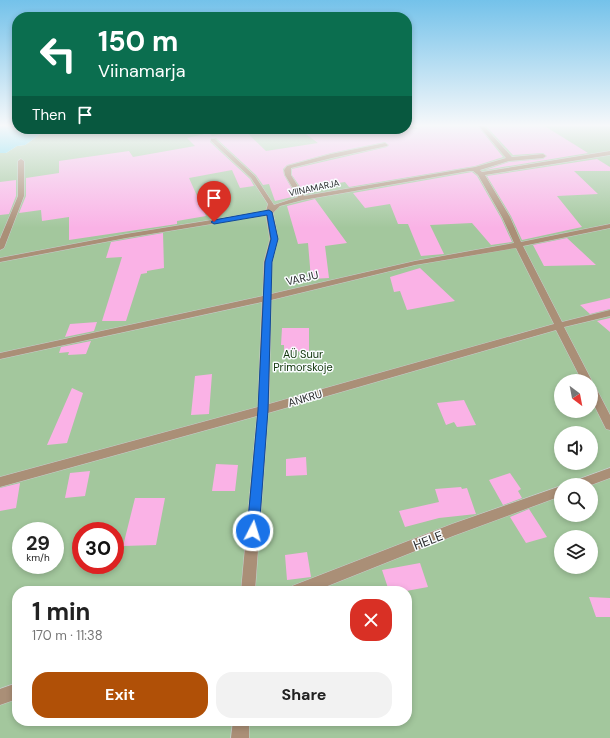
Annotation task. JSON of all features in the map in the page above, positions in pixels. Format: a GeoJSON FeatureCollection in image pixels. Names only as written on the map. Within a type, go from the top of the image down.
{"type":"FeatureCollection","features":[{"type":"Feature","properties":{"kind":"street"},"geometry":{"type":"LineString","coordinates":[[234,159],[253,177],[271,204],[269,212],[274,239],[268,262],[263,410],[248,586]]}},
{"type":"Feature","properties":{"kind":"street"},"geometry":{"type":"LineString","coordinates":[[302,198],[288,175],[287,170],[289,167],[318,159]]}},
{"type":"Feature","properties":{"kind":"street"},"geometry":{"type":"LineString","coordinates":[[508,159],[478,171],[489,184],[558,326],[583,374]]}},
{"type":"Feature","properties":{"kind":"street","name":"VIINAMARJA"},"geometry":{"type":"LineString","coordinates":[[0,260],[126,236],[269,212],[278,205],[302,198],[469,169],[491,173],[567,159]]}},
{"type":"Feature","properties":{"kind":"street"},"geometry":{"type":"LineString","coordinates":[[0,248],[21,196],[21,161]]}},
{"type":"Feature","properties":{"kind":"street","name":"VARJU"},"geometry":{"type":"LineString","coordinates":[[0,356],[267,298],[415,263],[518,245],[610,226]]}},
{"type":"Feature","properties":{"kind":"street","name":"ANKRU"},"geometry":{"type":"LineString","coordinates":[[0,482],[263,410],[558,326],[610,313]]}},
{"type":"Feature","properties":{"kind":"street"},"geometry":{"type":"LineString","coordinates":[[598,403],[610,426]]}},
{"type":"Feature","properties":{"kind":"street"},"geometry":{"type":"LineString","coordinates":[[597,478],[610,473]]}},
{"type":"Feature","properties":{"kind":"street","name":"HELE"},"geometry":{"type":"LineString","coordinates":[[310,586],[452,530],[554,494]]}},
{"type":"Feature","properties":{"kind":"street"},"geometry":{"type":"LineString","coordinates":[[0,697],[12,693]]}},
{"type":"Feature","properties":{"kind":"street"},"geometry":{"type":"LineString","coordinates":[[240,738],[241,726]]}},
{"type":"Feature","properties":{"kind":"green space","name":"AÜ Suur Primorskoje"},"geometry":{"type":"Polygon","coordinates":[[[0,159],[610,159],[610,738],[0,738],[0,159]]]}},
{"type":"Feature","properties":{"kind":"building"},"geometry":{"type":"Polygon","coordinates":[[[70,159],[229,159],[250,179],[254,186],[240,188],[232,170],[189,178],[206,216],[177,221],[177,224],[69,240],[69,217],[42,221],[41,210],[19,213],[26,196],[26,178],[59,173],[59,161],[70,159]]]}},
{"type":"Feature","properties":{"kind":"building"},"geometry":{"type":"Polygon","coordinates":[[[239,159],[307,159],[287,165],[283,169],[284,175],[296,196],[275,201],[269,184],[263,185],[256,175],[239,159]]]}},
{"type":"Feature","properties":{"kind":"building"},"geometry":{"type":"Polygon","coordinates":[[[333,159],[495,159],[475,166],[349,187],[345,182],[306,188],[310,193],[305,194],[292,175],[292,169],[333,159]]]}},
{"type":"Feature","properties":{"kind":"building"},"geometry":{"type":"Polygon","coordinates":[[[538,159],[549,159],[485,170],[509,162],[538,159]]]}},
{"type":"Feature","properties":{"kind":"building"},"geometry":{"type":"Polygon","coordinates":[[[594,159],[598,159],[610,167],[610,171],[574,171],[598,194],[557,196],[582,227],[522,240],[511,216],[487,176],[594,159]]]}},
{"type":"Feature","properties":{"kind":"building"},"geometry":{"type":"Polygon","coordinates":[[[472,172],[477,176],[501,218],[512,242],[491,245],[472,223],[430,225],[444,254],[421,256],[408,224],[398,224],[390,204],[365,208],[353,193],[472,172]]]}},
{"type":"Feature","properties":{"kind":"building"},"geometry":{"type":"Polygon","coordinates":[[[16,180],[16,196],[9,214],[0,215],[0,182],[16,180]]]}},
{"type":"Feature","properties":{"kind":"building"},"geometry":{"type":"Polygon","coordinates":[[[315,199],[347,243],[325,246],[329,278],[311,279],[308,243],[298,244],[287,206],[315,199]]]}},
{"type":"Feature","properties":{"kind":"building"},"geometry":{"type":"Polygon","coordinates":[[[163,233],[164,268],[147,271],[147,273],[141,274],[126,321],[102,321],[122,257],[106,258],[111,242],[163,233]]]}},
{"type":"Feature","properties":{"kind":"building"},"geometry":{"type":"Polygon","coordinates":[[[567,238],[596,265],[544,266],[533,245],[567,238]]]}},
{"type":"Feature","properties":{"kind":"building"},"geometry":{"type":"Polygon","coordinates":[[[420,268],[455,301],[407,310],[400,291],[394,292],[390,277],[420,268]]]}},
{"type":"Feature","properties":{"kind":"building"},"geometry":{"type":"Polygon","coordinates":[[[610,298],[610,309],[590,314],[580,305],[610,298]]]}},
{"type":"Feature","properties":{"kind":"building"},"geometry":{"type":"Polygon","coordinates":[[[610,318],[610,332],[597,321],[610,318]]]}},
{"type":"Feature","properties":{"kind":"building"},"geometry":{"type":"Polygon","coordinates":[[[97,322],[94,331],[65,337],[70,324],[97,322]]]}},
{"type":"Feature","properties":{"kind":"building"},"geometry":{"type":"Polygon","coordinates":[[[282,328],[309,328],[309,351],[284,352],[284,345],[281,345],[282,328]]]}},
{"type":"Feature","properties":{"kind":"building"},"geometry":{"type":"Polygon","coordinates":[[[91,341],[86,354],[68,355],[69,352],[59,353],[61,347],[91,341]]]}},
{"type":"Feature","properties":{"kind":"building"},"geometry":{"type":"Polygon","coordinates":[[[212,374],[209,414],[191,415],[195,376],[212,374]]]}},
{"type":"Feature","properties":{"kind":"building"},"geometry":{"type":"Polygon","coordinates":[[[72,388],[83,393],[67,443],[47,445],[72,388]]]}},
{"type":"Feature","properties":{"kind":"building"},"geometry":{"type":"Polygon","coordinates":[[[464,400],[476,425],[457,427],[454,422],[446,425],[437,403],[464,400]]]}},
{"type":"Feature","properties":{"kind":"building"},"geometry":{"type":"Polygon","coordinates":[[[306,457],[307,475],[286,476],[286,459],[306,457]]]}},
{"type":"Feature","properties":{"kind":"building"},"geometry":{"type":"Polygon","coordinates":[[[216,464],[238,465],[235,491],[212,491],[216,464]]]}},
{"type":"Feature","properties":{"kind":"building"},"geometry":{"type":"Polygon","coordinates":[[[90,471],[85,496],[65,498],[70,473],[90,471]]]}},
{"type":"Feature","properties":{"kind":"building"},"geometry":{"type":"Polygon","coordinates":[[[510,473],[521,489],[518,491],[522,498],[503,505],[489,480],[510,473]]]}},
{"type":"Feature","properties":{"kind":"building"},"geometry":{"type":"Polygon","coordinates":[[[20,483],[16,508],[0,511],[0,488],[20,483]]]}},
{"type":"Feature","properties":{"kind":"building"},"geometry":{"type":"Polygon","coordinates":[[[461,487],[462,489],[467,488],[476,514],[439,518],[405,527],[399,511],[439,502],[435,489],[461,487]]]}},
{"type":"Feature","properties":{"kind":"building"},"geometry":{"type":"Polygon","coordinates":[[[135,498],[165,498],[156,545],[124,546],[135,498]]]}},
{"type":"Feature","properties":{"kind":"building"},"geometry":{"type":"Polygon","coordinates":[[[529,509],[547,537],[526,543],[510,517],[529,509]]]}},
{"type":"Feature","properties":{"kind":"building"},"geometry":{"type":"Polygon","coordinates":[[[307,552],[311,577],[287,580],[285,555],[307,552]]]}},
{"type":"Feature","properties":{"kind":"building"},"geometry":{"type":"Polygon","coordinates":[[[420,563],[428,587],[412,590],[412,586],[387,586],[382,570],[420,563]]]}},
{"type":"Feature","properties":{"kind":"building"},"geometry":{"type":"Polygon","coordinates":[[[589,597],[610,598],[610,617],[596,617],[589,597]]]}},
{"type":"Feature","properties":{"kind":"route"},"geometry":{"type":"LineString","coordinates":[[214,222],[269,212],[274,239],[268,262],[263,410],[253,531]]}}]}
